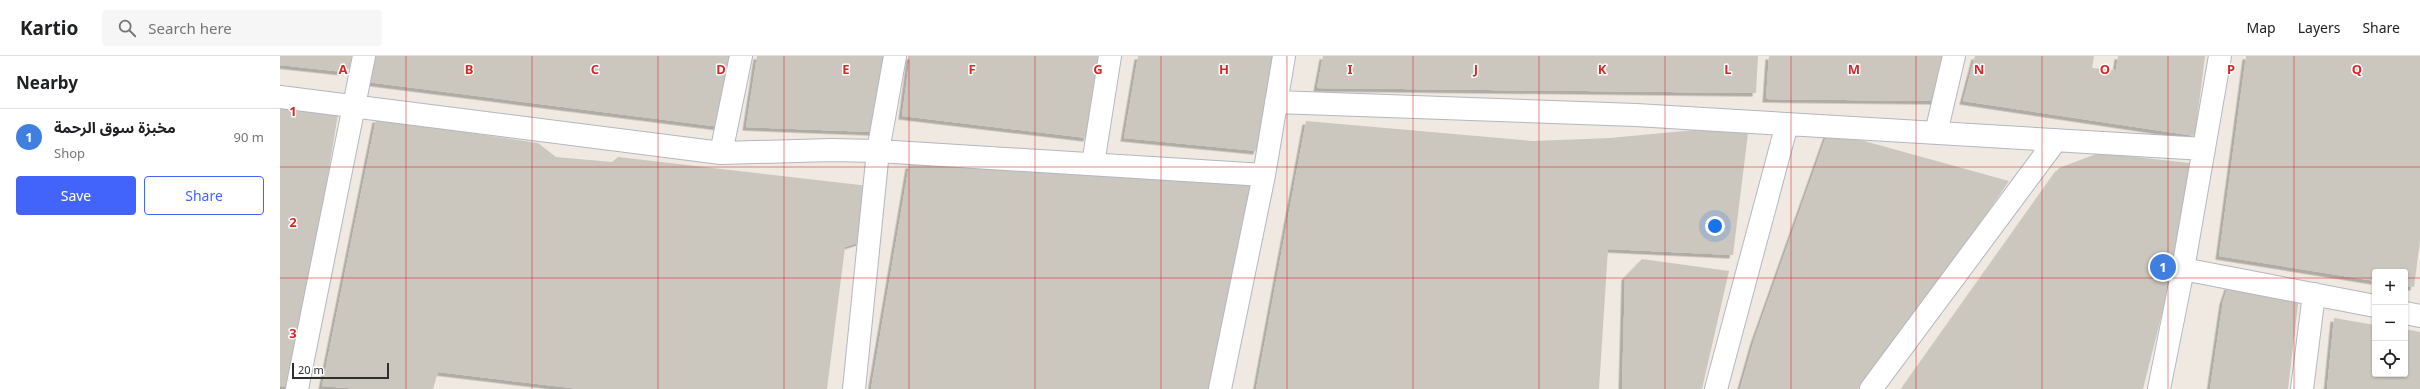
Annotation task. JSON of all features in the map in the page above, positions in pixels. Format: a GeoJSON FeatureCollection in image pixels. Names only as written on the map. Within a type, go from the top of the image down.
{"type":"FeatureCollection","features":[{"type":"Feature","properties":{"kind":"street"},"geometry":{"type":"LineString","coordinates":[[297,389],[352,106],[364,56]]}},
{"type":"Feature","properties":{"kind":"street"},"geometry":{"type":"LineString","coordinates":[[721,153],[741,56]]}},
{"type":"Feature","properties":{"kind":"street"},"geometry":{"type":"LineString","coordinates":[[854,389],[878,151],[895,56]]}},
{"type":"Feature","properties":{"kind":"street"},"geometry":{"type":"LineString","coordinates":[[1093,164],[1110,56]]}},
{"type":"Feature","properties":{"kind":"street"},"geometry":{"type":"LineString","coordinates":[[1220,389],[1264,175],[1284,56]]}},
{"type":"Feature","properties":{"kind":"street"},"geometry":{"type":"LineString","coordinates":[[1936,133],[1954,56]]}},
{"type":"Feature","properties":{"kind":"street"},"geometry":{"type":"LineString","coordinates":[[2159,389],[2183,269],[2220,56]]}},
{"type":"Feature","properties":{"kind":"street"},"geometry":{"type":"LineString","coordinates":[[280,97],[721,153],[832,150],[878,151],[1264,175]]}},
{"type":"Feature","properties":{"kind":"street"},"geometry":{"type":"LineString","coordinates":[[1276,102],[1636,115],[2204,149]]}},
{"type":"Feature","properties":{"kind":"street"},"geometry":{"type":"LineString","coordinates":[[1716,389],[1787,124]]}},
{"type":"Feature","properties":{"kind":"street"},"geometry":{"type":"LineString","coordinates":[[1871,389],[2056,140]]}},
{"type":"Feature","properties":{"kind":"street"},"geometry":{"type":"LineString","coordinates":[[2183,269],[2372,305]]}},
{"type":"Feature","properties":{"kind":"street"},"geometry":{"type":"LineString","coordinates":[[2302,389],[2314,294]]}},
{"type":"Feature","properties":{"kind":"street"},"geometry":{"type":"LineString","coordinates":[[2408,314],[2420,316]]}},
{"type":"Feature","properties":{"kind":"building"},"geometry":{"type":"Polygon","coordinates":[[[280,56],[352,56],[350,68],[344,72],[280,65],[280,56]]]}},
{"type":"Feature","properties":{"kind":"building"},"geometry":{"type":"Polygon","coordinates":[[[373,56],[731,56],[721,127],[367,82],[373,56]]]}},
{"type":"Feature","properties":{"kind":"building"},"geometry":{"type":"Polygon","coordinates":[[[757,56],[884,56],[873,132],[746,127],[757,56]]]}},
{"type":"Feature","properties":{"kind":"building"},"geometry":{"type":"Polygon","coordinates":[[[910,56],[1101,56],[1087,138],[902,116],[910,56]]]}},
{"type":"Feature","properties":{"kind":"building"},"geometry":{"type":"Polygon","coordinates":[[[1138,56],[1274,56],[1257,151],[1124,138],[1138,56]]]}},
{"type":"Feature","properties":{"kind":"building"},"geometry":{"type":"Polygon","coordinates":[[[1323,56],[1758,56],[1756,93],[1317,88],[1323,56]]]}},
{"type":"Feature","properties":{"kind":"building"},"geometry":{"type":"Polygon","coordinates":[[[1769,56],[1946,56],[1936,101],[1766,99],[1769,56]]]}},
{"type":"Feature","properties":{"kind":"building"},"geometry":{"type":"Polygon","coordinates":[[[1975,56],[2094,56],[2092,68],[2116,70],[2118,56],[2205,56],[2195,136],[1963,101],[1975,56]]]}},
{"type":"Feature","properties":{"kind":"building"},"geometry":{"type":"Polygon","coordinates":[[[2246,56],[2420,56],[2420,241],[2414,287],[2408,286],[2408,269],[2372,269],[2372,281],[2219,256],[2246,56]]]}},
{"type":"Feature","properties":{"kind":"building"},"geometry":{"type":"Polygon","coordinates":[[[280,108],[338,114],[293,387],[280,386],[280,108]]]}},
{"type":"Feature","properties":{"kind":"building"},"geometry":{"type":"Polygon","coordinates":[[[376,119],[538,143],[556,157],[612,162],[618,157],[869,186],[860,242],[845,247],[827,389],[580,389],[438,372],[433,389],[361,389],[322,386],[376,119]]]}},
{"type":"Feature","properties":{"kind":"building"},"geometry":{"type":"Polygon","coordinates":[[[1306,121],[1533,141],[1610,138],[1716,128],[1748,133],[1733,255],[1608,249],[1599,389],[1256,389],[1306,121]]]}},
{"type":"Feature","properties":{"kind":"building"},"geometry":{"type":"Polygon","coordinates":[[[1828,131],[2009,181],[1945,274],[1858,389],[1740,389],[1754,340],[1828,131]]]}},
{"type":"Feature","properties":{"kind":"building"},"geometry":{"type":"Polygon","coordinates":[[[2099,153],[2190,163],[2168,290],[2143,389],[1902,389],[2059,168],[2099,153]]]}},
{"type":"Feature","properties":{"kind":"building"},"geometry":{"type":"Polygon","coordinates":[[[909,165],[1051,168],[1252,186],[1210,389],[871,389],[909,165]]]}},
{"type":"Feature","properties":{"kind":"building"},"geometry":{"type":"Polygon","coordinates":[[[1642,259],[1729,271],[1702,389],[1622,389],[1625,277],[1642,259]]]}},
{"type":"Feature","properties":{"kind":"building"},"geometry":{"type":"Polygon","coordinates":[[[2228,286],[2299,296],[2288,389],[2210,389],[2223,301],[2228,286]]]}},
{"type":"Feature","properties":{"kind":"building"},"geometry":{"type":"Polygon","coordinates":[[[2334,318],[2372,324],[2372,377],[2408,377],[2408,330],[2420,332],[2420,389],[2327,389],[2334,318]]]}},
{"type":"Feature","properties":{"kind":"place","name":"مخبزة سوق الرحمة"},"geometry":{"type":"Point","coordinates":[2163,267]}}]}
